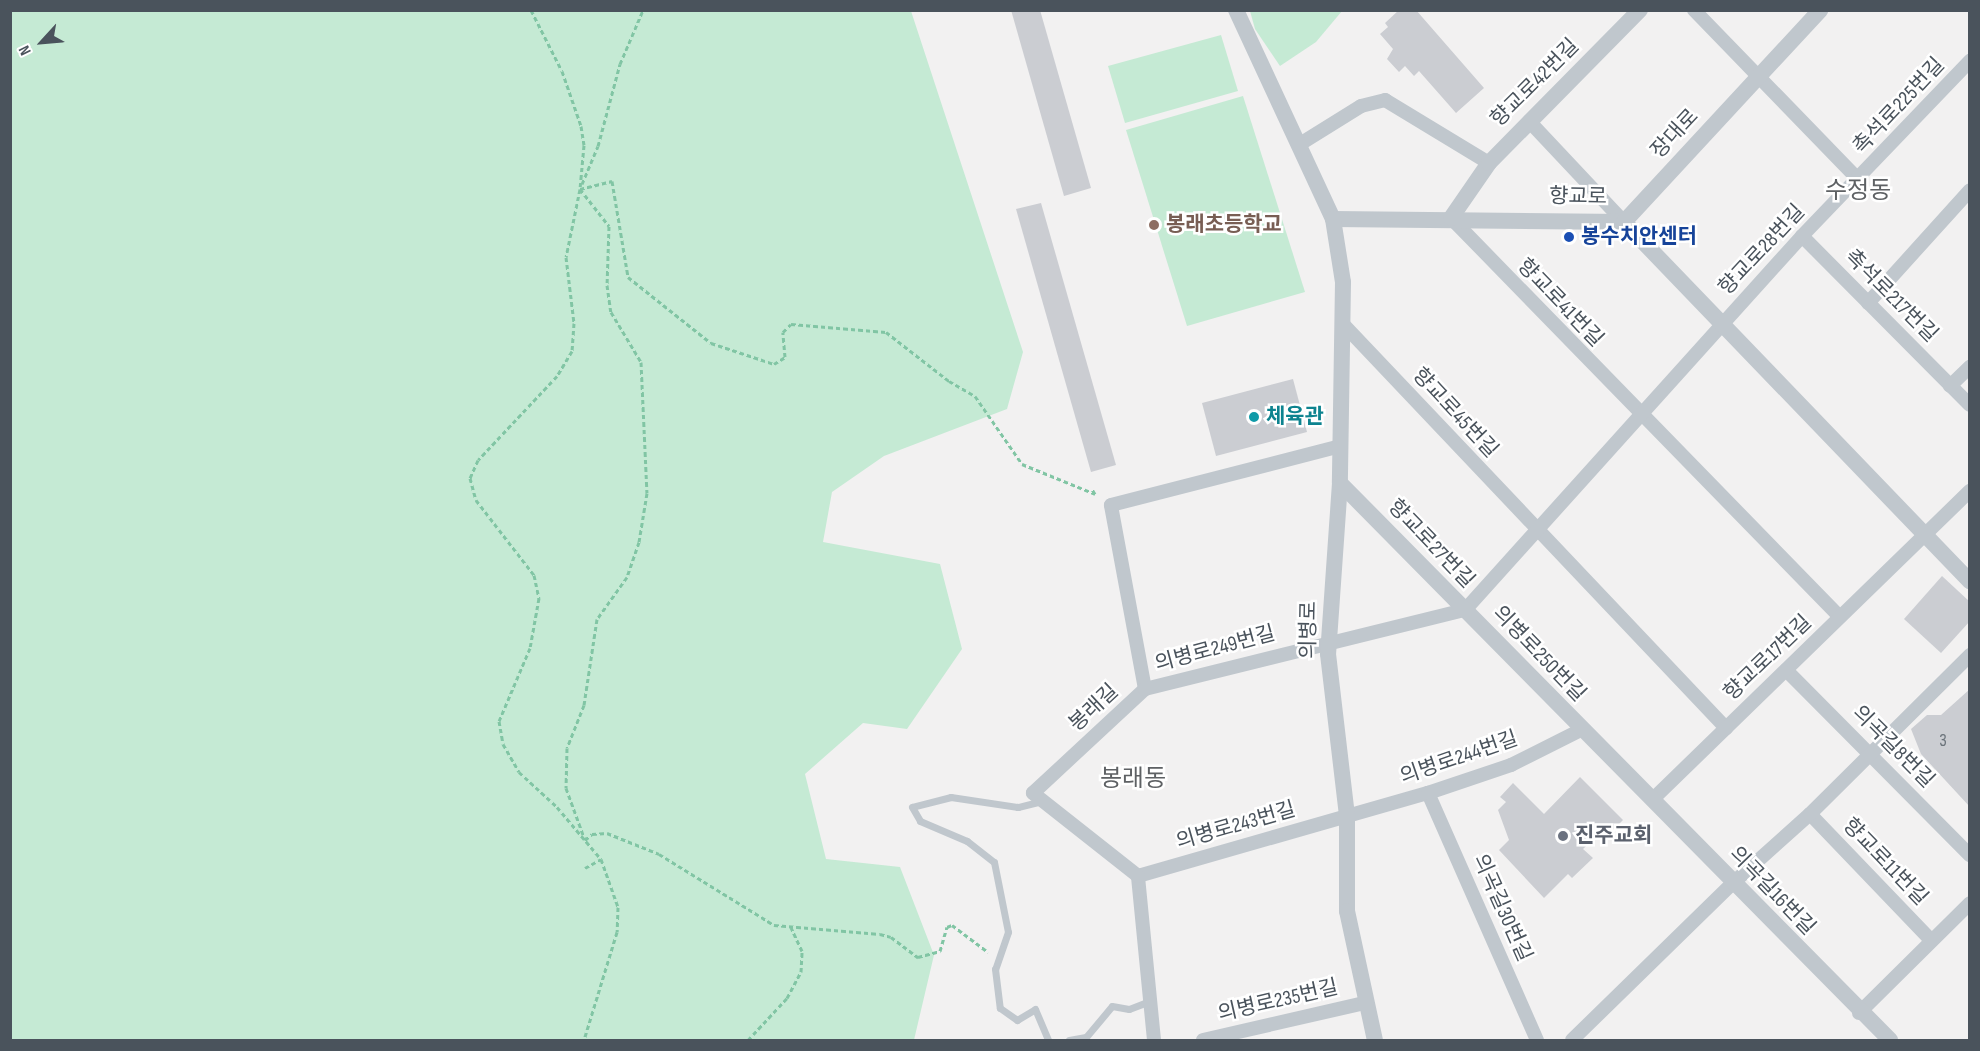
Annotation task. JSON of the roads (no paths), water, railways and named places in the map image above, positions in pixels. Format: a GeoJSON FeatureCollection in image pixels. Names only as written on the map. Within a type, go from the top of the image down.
{"type":"FeatureCollection","features":[{"type":"Feature","properties":{"kind":"street"},"geometry":{"type":"LineString","coordinates":[[1236,10],[1333,219]]}},
{"type":"Feature","properties":{"kind":"street","name":"향교로42번길"},"geometry":{"type":"LineString","coordinates":[[1451,218],[1489,163],[1640,10]]}},
{"type":"Feature","properties":{"kind":"street"},"geometry":{"type":"LineString","coordinates":[[1694,10],[1859,180]]}},
{"type":"Feature","properties":{"kind":"street","name":"장대로"},"geometry":{"type":"LineString","coordinates":[[1624,222],[1820,10]]}},
{"type":"Feature","properties":{"kind":"street","name":"촉석로225번길"},"geometry":{"type":"LineString","coordinates":[[1859,180],[1970,61]]}},
{"type":"Feature","properties":{"kind":"street"},"geometry":{"type":"LineString","coordinates":[[1300,144],[1361,106],[1385,100],[1489,163]]}},
{"type":"Feature","properties":{"kind":"street"},"geometry":{"type":"LineString","coordinates":[[1529,121],[1624,222]]}},
{"type":"Feature","properties":{"kind":"street","name":"향교로28번길"},"geometry":{"type":"LineString","coordinates":[[1723,325],[1803,236],[1859,180]]}},
{"type":"Feature","properties":{"kind":"street"},"geometry":{"type":"LineString","coordinates":[[1869,303],[1970,190]]}},
{"type":"Feature","properties":{"kind":"street","name":"향교로"},"geometry":{"type":"LineString","coordinates":[[1333,219],[1451,218],[1624,222],[1970,582]]}},
{"type":"Feature","properties":{"kind":"street","name":"향교로41번길"},"geometry":{"type":"LineString","coordinates":[[1451,218],[1640,416]]}},
{"type":"Feature","properties":{"kind":"street","name":"의병로"},"geometry":{"type":"LineString","coordinates":[[1333,219],[1343,282],[1343,324],[1340,483],[1333,548],[1329,654],[1347,816],[1347,910],[1364,1003],[1375,1041]]}},
{"type":"Feature","properties":{"kind":"street","name":"촉석로217번길"},"geometry":{"type":"LineString","coordinates":[[1803,236],[1970,405]]}},
{"type":"Feature","properties":{"kind":"street","name":"향교로45번길"},"geometry":{"type":"LineString","coordinates":[[1343,324],[1537,530]]}},
{"type":"Feature","properties":{"kind":"street","name":"향교로27번길"},"geometry":{"type":"LineString","coordinates":[[1340,483],[1465,610],[1723,325]]}},
{"type":"Feature","properties":{"kind":"street"},"geometry":{"type":"LineString","coordinates":[[1950,386],[1970,367]]}},
{"type":"Feature","properties":{"kind":"street","name":"향교로17번길"},"geometry":{"type":"LineString","coordinates":[[1640,416],[1840,617]]}},
{"type":"Feature","properties":{"kind":"street","name":"봉래길"},"geometry":{"type":"LineString","coordinates":[[1042,801],[1033,793],[1145,689],[1111,505],[1341,446]]}},
{"type":"Feature","properties":{"kind":"street","name":"향교로17번길"},"geometry":{"type":"LineString","coordinates":[[1653,800],[1970,491]]}},
{"type":"Feature","properties":{"kind":"street","name":"향교로17번길"},"geometry":{"type":"LineString","coordinates":[[1537,530],[1726,728]]}},
{"type":"Feature","properties":{"kind":"street","name":"의병로250번길"},"geometry":{"type":"LineString","coordinates":[[1331,641],[1465,610],[1581,730],[1653,800]]}},
{"type":"Feature","properties":{"kind":"street","name":"의병로249번길"},"geometry":{"type":"LineString","coordinates":[[1145,689],[1331,641]]}},
{"type":"Feature","properties":{"kind":"street","name":"향교로11번길"},"geometry":{"type":"LineString","coordinates":[[1572,1041],[1732,883],[1810,814],[1970,655]]}},
{"type":"Feature","properties":{"kind":"street","name":"의곡길8번길"},"geometry":{"type":"LineString","coordinates":[[1786,670],[1970,855]]}},
{"type":"Feature","properties":{"kind":"street","name":"의병로244번길"},"geometry":{"type":"LineString","coordinates":[[1347,816],[1428,793],[1511,765],[1581,730]]}},
{"type":"Feature","properties":{"kind":"street","name":"의곡길30번길"},"geometry":{"type":"LineString","coordinates":[[1428,793],[1537,1041]]}},
{"type":"Feature","properties":{"kind":"street","name":"의곡길16번길"},"geometry":{"type":"LineString","coordinates":[[1653,800],[1859,1013],[1890,1041]]}},
{"type":"Feature","properties":{"kind":"street"},"geometry":{"type":"LineString","coordinates":[[1042,801],[1138,876],[1154,1041]]}},
{"type":"Feature","properties":{"kind":"street","name":"향교로11번길"},"geometry":{"type":"LineString","coordinates":[[1810,814],[1930,939]]}},
{"type":"Feature","properties":{"kind":"street","name":"의병로243번길"},"geometry":{"type":"LineString","coordinates":[[1138,876],[1347,816]]}},
{"type":"Feature","properties":{"kind":"street"},"geometry":{"type":"LineString","coordinates":[[1859,1013],[1930,939],[1970,903]]}},
{"type":"Feature","properties":{"kind":"street","name":"의병로235번길"},"geometry":{"type":"LineString","coordinates":[[1203,1041],[1364,1003]]}},
{"type":"Feature","properties":{"kind":"lane"},"geometry":{"type":"LineString","coordinates":[[1042,801],[1018,807],[951,797],[912,807],[920,821],[967,841],[994,862],[1008,932],[997,958],[1000,1008],[1017,1020],[1035,1009],[1048,1041]]}},
{"type":"Feature","properties":{"kind":"lane"},"geometry":{"type":"LineString","coordinates":[[1069,1041],[1086,1037],[1112,1006],[1129,1009],[1150,1001]]}},
{"type":"Feature","properties":{"kind":"place","name":"봉래초등학교"},"geometry":{"type":"Point","coordinates":[1154,225]}},
{"type":"Feature","properties":{"kind":"place","name":"봉수치안센터"},"geometry":{"type":"Point","coordinates":[1569,237]}},
{"type":"Feature","properties":{"kind":"place","name":"체육관"},"geometry":{"type":"Point","coordinates":[1254,417]}},
{"type":"Feature","properties":{"kind":"place","name":"진주교회"},"geometry":{"type":"Point","coordinates":[1563,836]}},
{"type":"Feature","properties":{"kind":"district","name":"수정동"},"geometry":{"type":"Point","coordinates":[1858,191]}},
{"type":"Feature","properties":{"kind":"district","name":"봉래동"},"geometry":{"type":"Point","coordinates":[1133,779]}}]}
